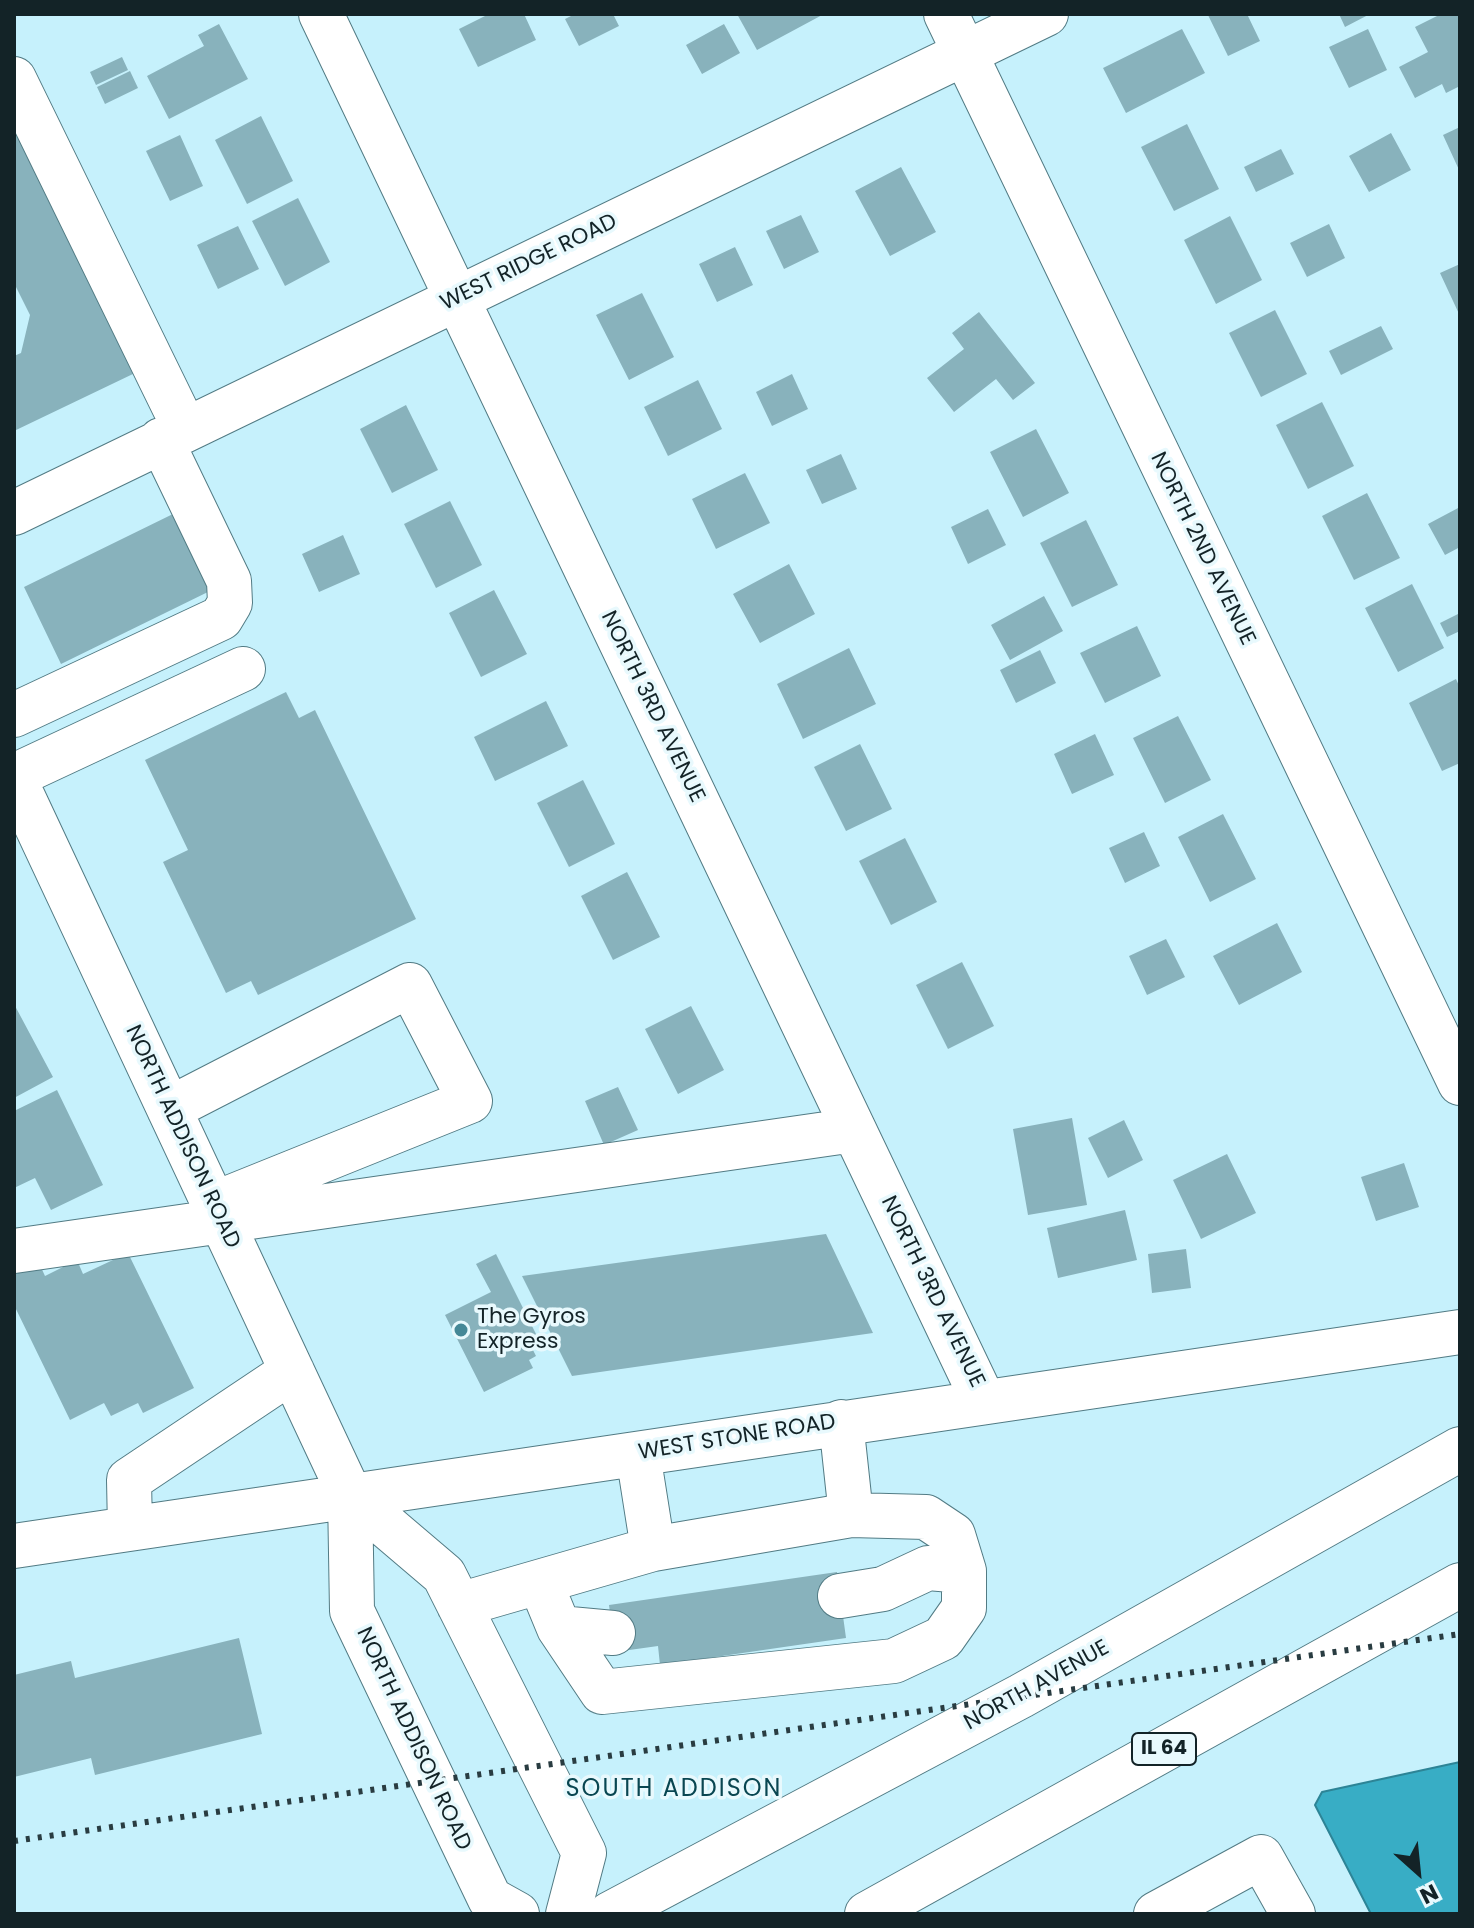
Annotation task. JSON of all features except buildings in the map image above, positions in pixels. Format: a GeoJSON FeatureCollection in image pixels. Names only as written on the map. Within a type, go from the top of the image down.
{"type":"FeatureCollection","features":[{"type":"Feature","properties":{"kind":"street","name":"NORTH 3RD AVENUE"},"geometry":{"type":"LineString","coordinates":[[321,14],[983,1400]]}},
{"type":"Feature","properties":{"kind":"street","name":"NORTH 2ND AVENUE"},"geometry":{"type":"LineString","coordinates":[[946,14],[1460,1083]]}},
{"type":"Feature","properties":{"kind":"street","name":"WEST RIDGE ROAD"},"geometry":{"type":"LineString","coordinates":[[14,513],[1046,14]]}},
{"type":"Feature","properties":{"kind":"street"},"geometry":{"type":"LineString","coordinates":[[14,79],[173,434],[229,581],[230,603],[221,618],[14,715]]}},
{"type":"Feature","properties":{"kind":"street"},"geometry":{"type":"LineString","coordinates":[[14,777],[243,669]]}},
{"type":"Feature","properties":{"kind":"street","name":"NORTH ADDISON ROAD"},"geometry":{"type":"LineString","coordinates":[[14,777],[350,1495],[352,1611],[490,1899],[517,1914]]}},
{"type":"Feature","properties":{"kind":"street"},"geometry":{"type":"LineString","coordinates":[[169,1109],[410,985],[470,1101],[218,1212]]}},
{"type":"Feature","properties":{"kind":"street"},"geometry":{"type":"LineString","coordinates":[[14,1251],[218,1212],[854,1130]]}},
{"type":"Feature","properties":{"kind":"street","name":"WEST STONE ROAD"},"geometry":{"type":"LineString","coordinates":[[14,1546],[983,1400],[1460,1332]]}},
{"type":"Feature","properties":{"kind":"street"},"geometry":{"type":"LineString","coordinates":[[130,1528],[129,1480],[292,1371]]}},
{"type":"Feature","properties":{"kind":"street"},"geometry":{"type":"LineString","coordinates":[[841,1422],[851,1515]]}},
{"type":"Feature","properties":{"kind":"street","name":"NORTH AVENUE"},"geometry":{"type":"LineString","coordinates":[[610,1914],[1021,1696],[1460,1449]]}},
{"type":"Feature","properties":{"kind":"street"},"geometry":{"type":"LineString","coordinates":[[638,1454],[653,1549]]}},
{"type":"Feature","properties":{"kind":"street","name":"NORTH ADDISON ROAD"},"geometry":{"type":"LineString","coordinates":[[350,1495],[444,1575],[584,1853],[568,1914]]}},
{"type":"Feature","properties":{"kind":"street"},"geometry":{"type":"LineString","coordinates":[[459,1605],[653,1549],[851,1515],[926,1517],[953,1535],[964,1571],[964,1608],[943,1638],[894,1661],[602,1692],[559,1628],[540,1582]]}},
{"type":"Feature","properties":{"kind":"street"},"geometry":{"type":"LineString","coordinates":[[840,1596],[883,1589],[928,1568],[964,1571]]}},
{"type":"Feature","properties":{"kind":"street","name":"IL 64"},"geometry":{"type":"LineString","coordinates":[[874,1912],[1460,1585]]}},
{"type":"Feature","properties":{"kind":"street"},"geometry":{"type":"LineString","coordinates":[[559,1628],[613,1633]]}},
{"type":"Feature","properties":{"kind":"street"},"geometry":{"type":"LineString","coordinates":[[1156,1914],[1261,1857],[1293,1914]]}},
{"type":"Feature","properties":{"kind":"water"},"geometry":{"type":"Polygon","coordinates":[[[1460,1762],[1460,1914],[1371,1914],[1315,1805],[1322,1792],[1460,1762]]]}},
{"type":"Feature","properties":{"kind":"railway"},"geometry":{"type":"LineString","coordinates":[[14,1841],[1460,1634]]}},
{"type":"Feature","properties":{"kind":"place","name":"The Gyros Express"},"geometry":{"type":"Point","coordinates":[461,1330]}},
{"type":"Feature","properties":{"kind":"district","name":"SOUTH ADDISON"},"geometry":{"type":"Point","coordinates":[674,1790]}}]}
